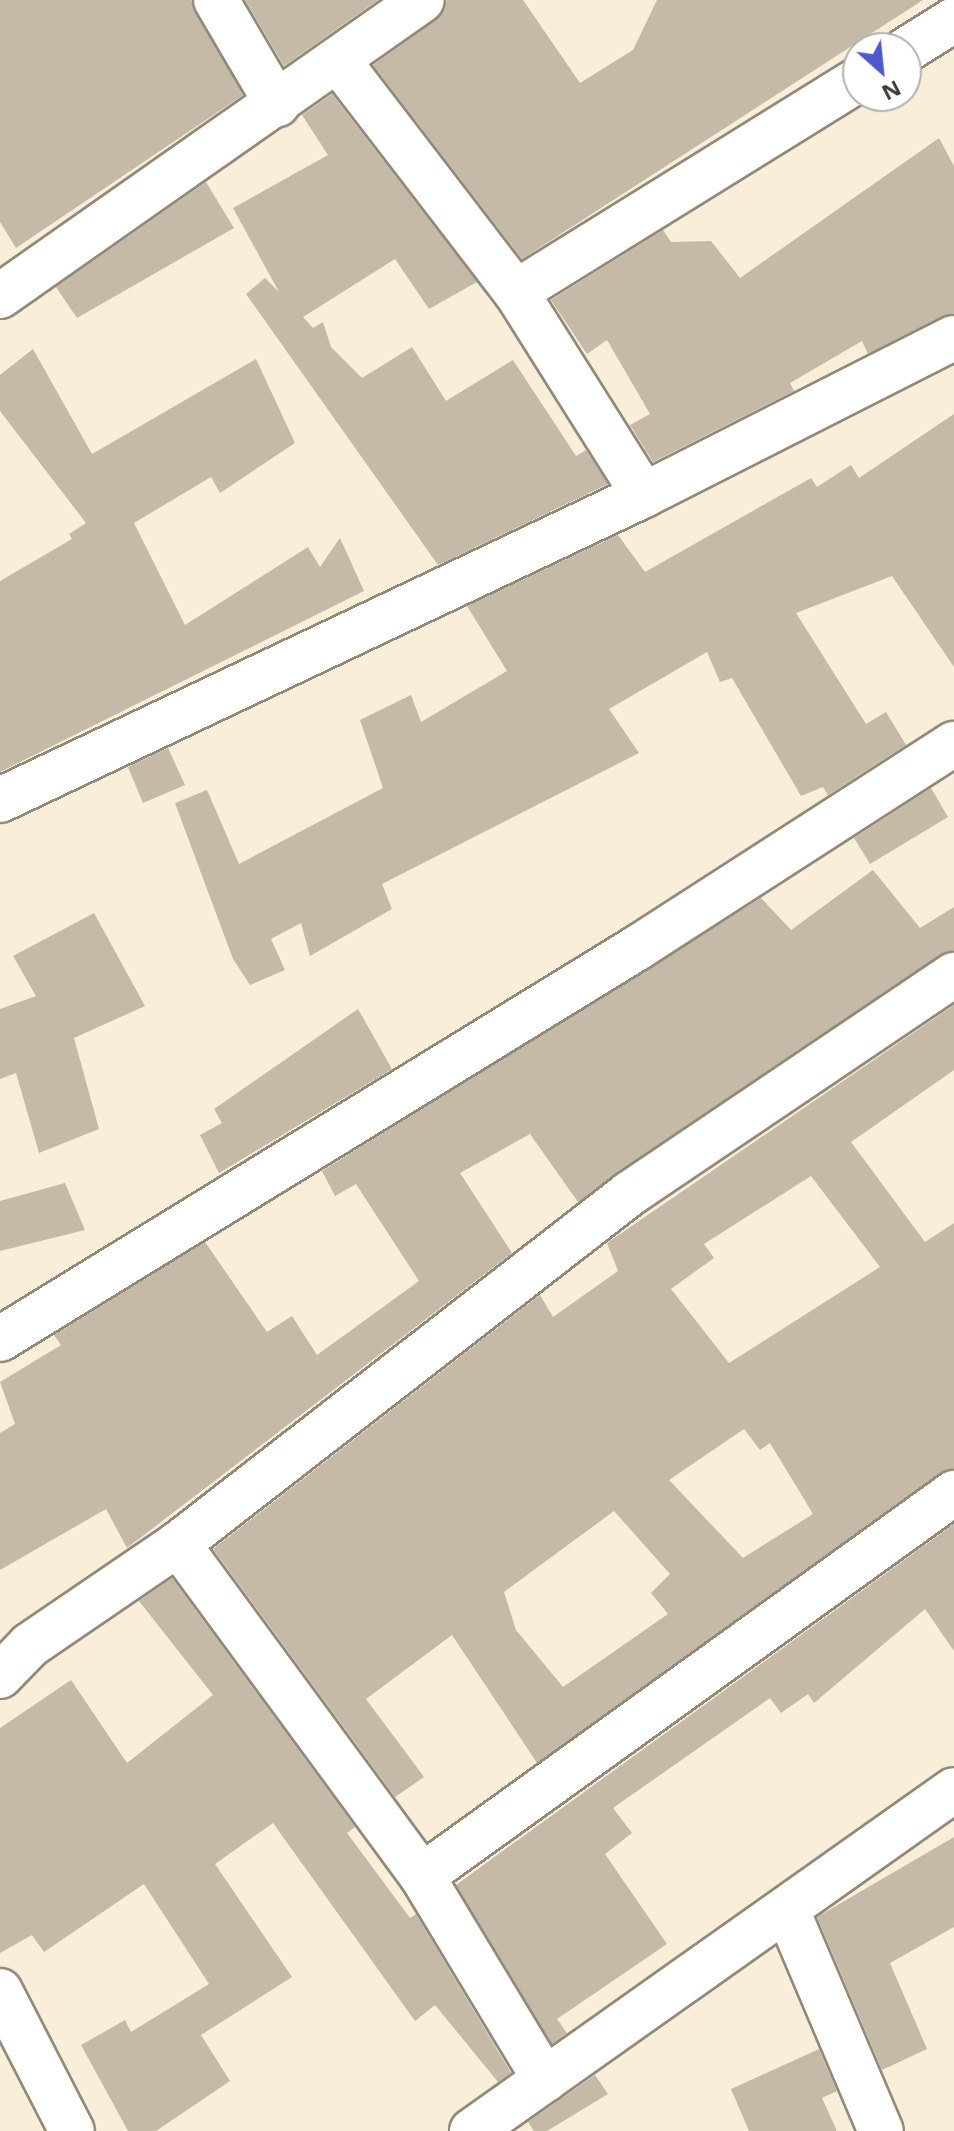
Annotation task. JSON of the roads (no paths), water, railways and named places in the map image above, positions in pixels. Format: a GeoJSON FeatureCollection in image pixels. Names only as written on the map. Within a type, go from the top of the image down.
{"type":"FeatureCollection","features":[{"type":"Feature","properties":{"kind":"street"},"geometry":{"type":"LineString","coordinates":[[216,0],[277,104]]}},
{"type":"Feature","properties":{"kind":"street"},"geometry":{"type":"LineString","coordinates":[[0,296],[340,63],[422,0]]}},
{"type":"Feature","properties":{"kind":"street"},"geometry":{"type":"LineString","coordinates":[[922,40],[954,20]]}},
{"type":"Feature","properties":{"kind":"street"},"geometry":{"type":"LineString","coordinates":[[340,63],[516,292],[644,495]]}},
{"type":"Feature","properties":{"kind":"street"},"geometry":{"type":"LineString","coordinates":[[516,292],[842,90]]}},
{"type":"Feature","properties":{"kind":"street"},"geometry":{"type":"LineString","coordinates":[[0,800],[644,495],[954,338]]}},
{"type":"Feature","properties":{"kind":"street"},"geometry":{"type":"LineString","coordinates":[[0,1339],[637,948],[954,744]]}},
{"type":"Feature","properties":{"kind":"street"},"geometry":{"type":"LineString","coordinates":[[0,1676],[30,1645],[178,1544],[629,1194],[954,975]]}},
{"type":"Feature","properties":{"kind":"street"},"geometry":{"type":"LineString","coordinates":[[422,1876],[954,1493]]}},
{"type":"Feature","properties":{"kind":"street"},"geometry":{"type":"LineString","coordinates":[[178,1544],[422,1876],[545,2080]]}},
{"type":"Feature","properties":{"kind":"street"},"geometry":{"type":"LineString","coordinates":[[472,2131],[954,1790]]}},
{"type":"Feature","properties":{"kind":"street"},"geometry":{"type":"LineString","coordinates":[[787,1910],[881,2131]]}},
{"type":"Feature","properties":{"kind":"street"},"geometry":{"type":"LineString","coordinates":[[0,1991],[72,2131]]}}]}
